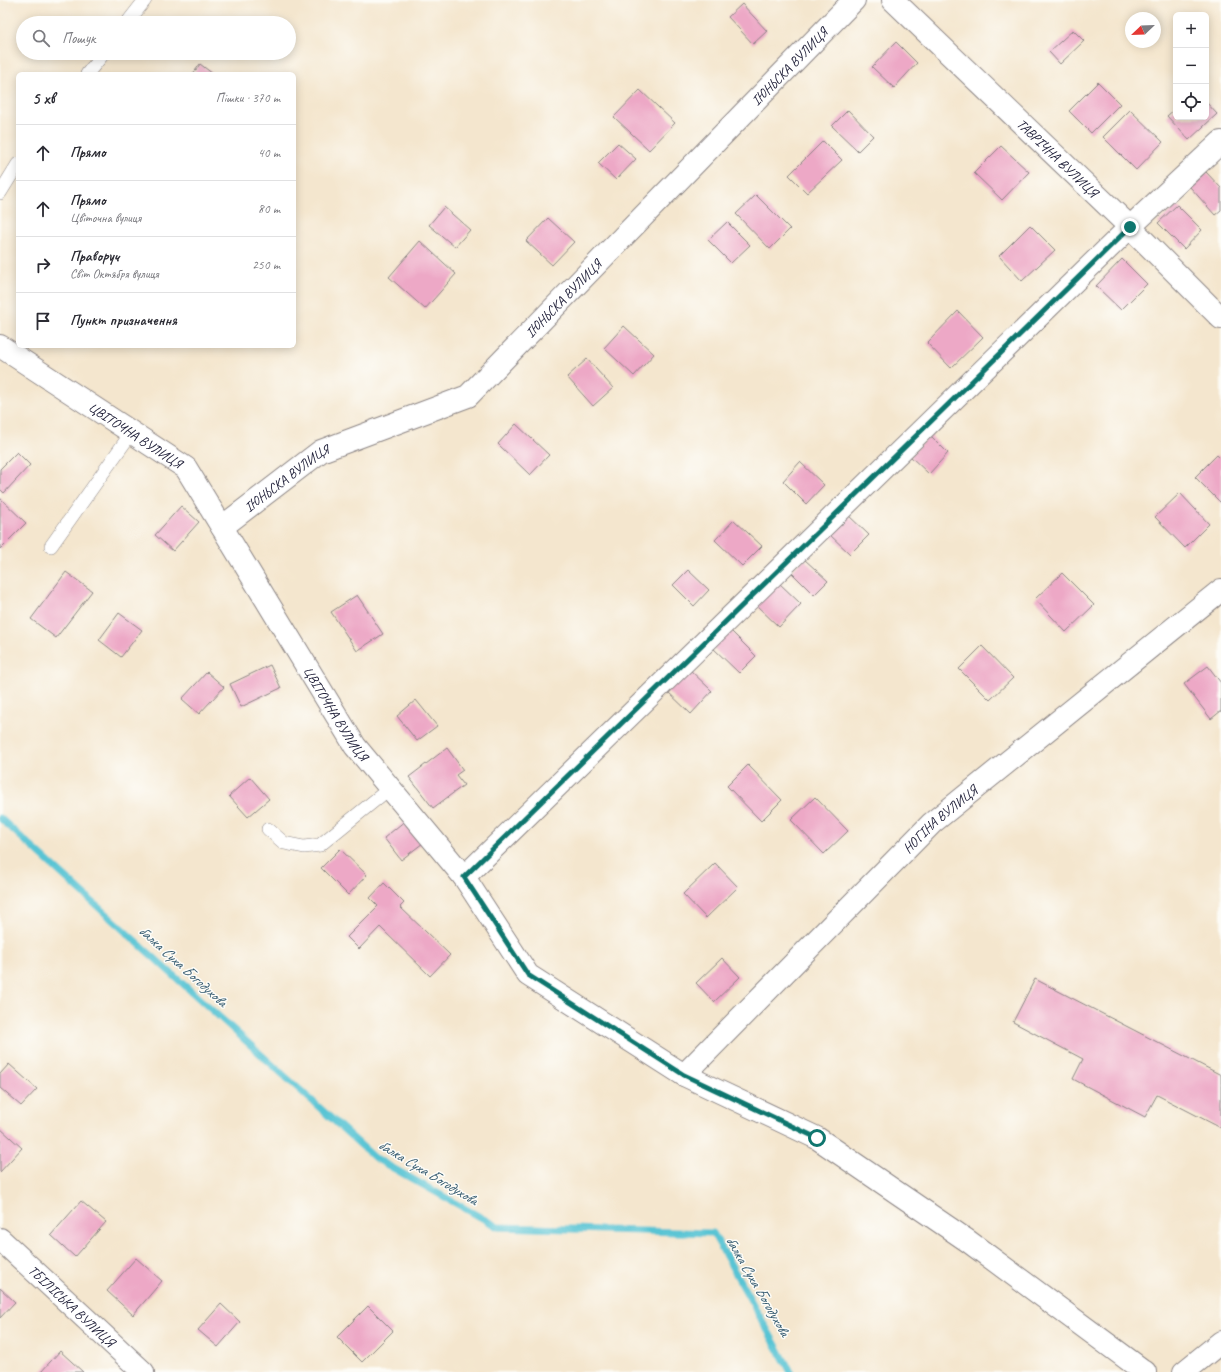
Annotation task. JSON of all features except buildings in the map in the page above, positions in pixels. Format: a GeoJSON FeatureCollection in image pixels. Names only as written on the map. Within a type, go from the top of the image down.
{"type":"FeatureCollection","features":[{"type":"Feature","properties":{"kind":"street","name":"IЮНЬСКА ВУЛИЦЯ"},"geometry":{"type":"LineString","coordinates":[[222,527],[322,451],[468,396],[854,0]]}},
{"type":"Feature","properties":{"kind":"street","name":"ТАВРІЧНА ВУЛИЦЯ"},"geometry":{"type":"LineString","coordinates":[[893,0],[1130,227],[1221,318]]}},
{"type":"Feature","properties":{"kind":"street"},"geometry":{"type":"LineString","coordinates":[[464,877],[1130,227],[1221,142]]}},
{"type":"Feature","properties":{"kind":"street","name":"ЦВIТОЧНА ВУЛИЦЯ"},"geometry":{"type":"LineString","coordinates":[[0,346],[186,468],[355,746],[464,877],[528,975],[684,1075],[817,1138],[968,1241],[1145,1372]]}},
{"type":"Feature","properties":{"kind":"street","name":"НОГІНА ВУЛИЦЯ"},"geometry":{"type":"LineString","coordinates":[[684,1075],[932,823],[1221,590]]}},
{"type":"Feature","properties":{"kind":"street","name":"ТБІЛІСЬКА ВУЛИЦЯ"},"geometry":{"type":"LineString","coordinates":[[0,1239],[143,1372]]}},
{"type":"Feature","properties":{"kind":"street"},"geometry":{"type":"LineString","coordinates":[[1184,1372],[1221,1342]]}},
{"type":"Feature","properties":{"kind":"lane"},"geometry":{"type":"LineString","coordinates":[[132,16],[145,0]]}},
{"type":"Feature","properties":{"kind":"lane"},"geometry":{"type":"LineString","coordinates":[[89,72],[98,60]]}},
{"type":"Feature","properties":{"kind":"lane"},"geometry":{"type":"LineString","coordinates":[[0,194],[16,167]]}},
{"type":"Feature","properties":{"kind":"lane"},"geometry":{"type":"LineString","coordinates":[[51,546],[132,432]]}},
{"type":"Feature","properties":{"kind":"lane"},"geometry":{"type":"LineString","coordinates":[[268,829],[284,842],[304,847],[320,845],[390,788]]}},
{"type":"Feature","properties":{"kind":"waterway","name":"балка Суха Богодухова"},"geometry":{"type":"LineString","coordinates":[[0,818],[375,1158],[498,1227],[713,1233],[791,1372]]}},
{"type":"Feature","properties":{"kind":"route"},"geometry":{"type":"LineString","coordinates":[[817,1138],[684,1075],[528,975],[464,877],[1130,227]]}}]}
